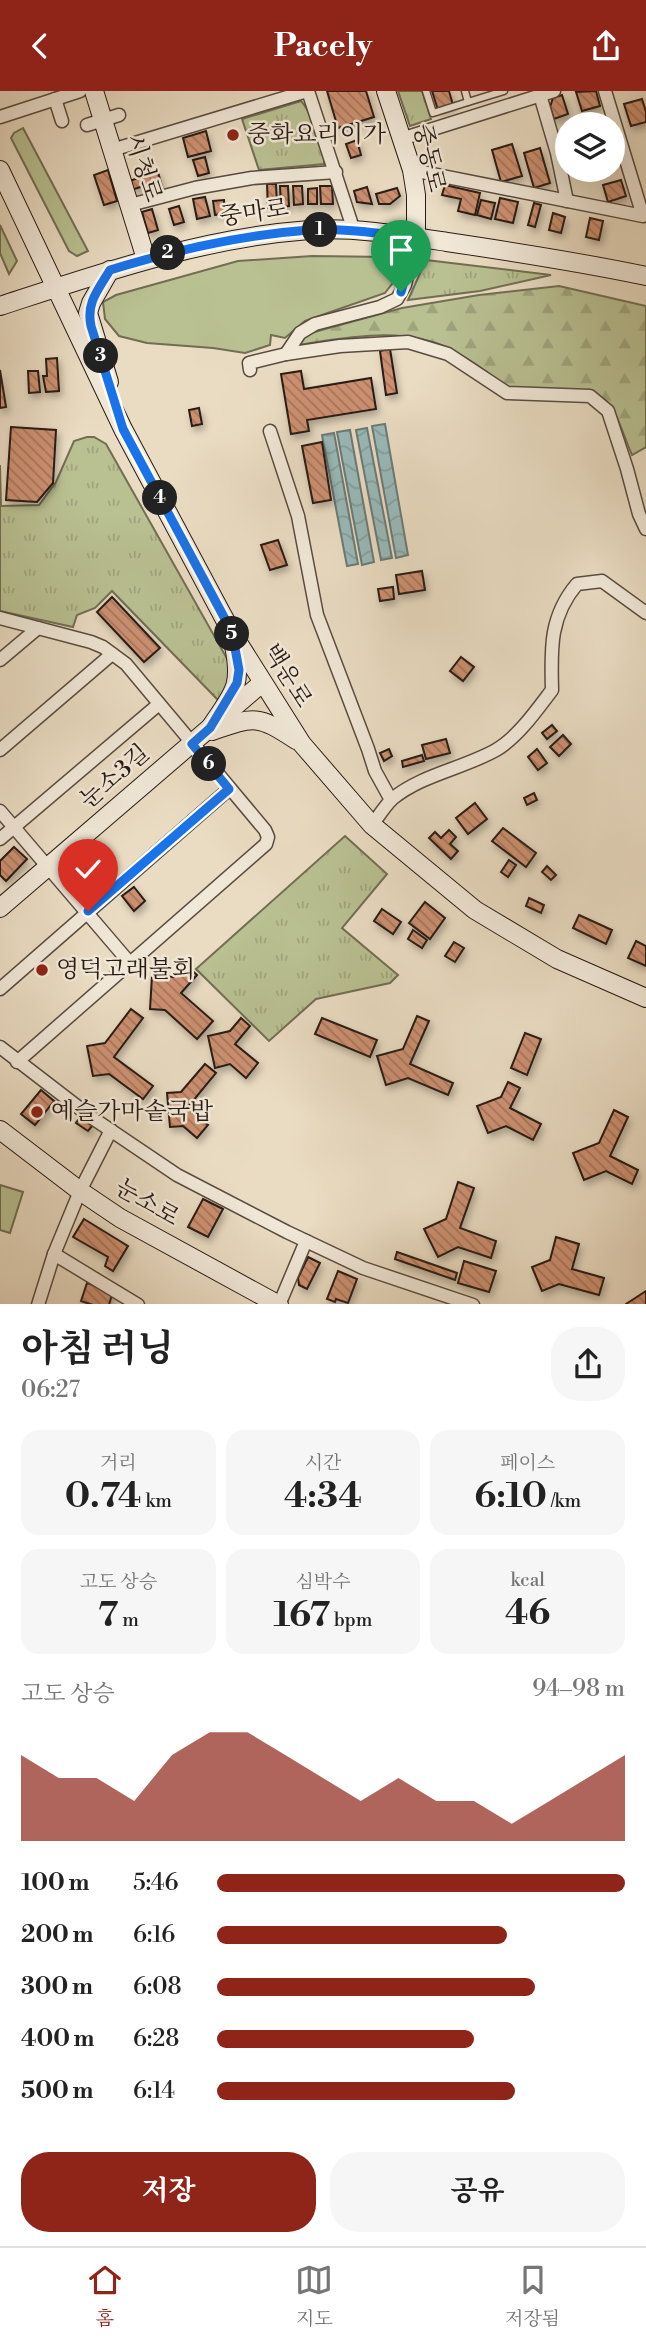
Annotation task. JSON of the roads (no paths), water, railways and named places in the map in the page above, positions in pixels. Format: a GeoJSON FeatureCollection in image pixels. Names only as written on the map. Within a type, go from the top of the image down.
{"type":"FeatureCollection","features":[{"type":"Feature","properties":{"kind":"street"},"geometry":{"type":"LineString","coordinates":[[0,117],[79,91]]}},
{"type":"Feature","properties":{"kind":"street","name":"시청로"},"geometry":{"type":"LineString","coordinates":[[93,91],[146,259]]}},
{"type":"Feature","properties":{"kind":"street"},"geometry":{"type":"LineString","coordinates":[[112,150],[308,91],[354,231]]}},
{"type":"Feature","properties":{"kind":"street","name":"중동로"},"geometry":{"type":"LineString","coordinates":[[386,91],[411,170],[416,195],[416,237]]}},
{"type":"Feature","properties":{"kind":"street"},"geometry":{"type":"LineString","coordinates":[[401,139],[554,91]]}},
{"type":"Feature","properties":{"kind":"street"},"geometry":{"type":"LineString","coordinates":[[411,170],[643,216],[605,91]]}},
{"type":"Feature","properties":{"kind":"street"},"geometry":{"type":"LineString","coordinates":[[540,95],[557,153],[567,201]]}},
{"type":"Feature","properties":{"kind":"street"},"geometry":{"type":"LineString","coordinates":[[55,99],[62,121]]}},
{"type":"Feature","properties":{"kind":"street","name":"백운로"},"geometry":{"type":"LineString","coordinates":[[0,170],[123,429],[232,632],[302,744],[372,825],[475,910],[557,959],[646,997]]}},
{"type":"Feature","properties":{"kind":"street"},"geometry":{"type":"LineString","coordinates":[[130,205],[195,188],[252,178],[336,172]]}},
{"type":"Feature","properties":{"kind":"street","name":"중마로"},"geometry":{"type":"LineString","coordinates":[[0,306],[146,259],[245,237],[311,230],[416,237],[561,258],[646,276]]}},
{"type":"Feature","properties":{"kind":"street"},"geometry":{"type":"LineString","coordinates":[[286,354],[300,333],[315,324],[380,307],[397,299],[405,285],[416,237]]}},
{"type":"Feature","properties":{"kind":"street"},"geometry":{"type":"LineString","coordinates":[[110,270],[88,313],[123,429]]}},
{"type":"Feature","properties":{"kind":"street"},"geometry":{"type":"LineString","coordinates":[[250,370],[249,363],[286,354],[340,346],[408,342],[448,354],[507,393],[590,396],[608,411],[646,529]]}},
{"type":"Feature","properties":{"kind":"street"},"geometry":{"type":"LineString","coordinates":[[270,431],[298,516],[317,615],[374,771],[391,800]]}},
{"type":"Feature","properties":{"kind":"street"},"geometry":{"type":"LineString","coordinates":[[372,825],[391,800],[426,777],[470,763],[499,748],[528,721],[552,690],[550,647],[555,624],[568,595],[577,584],[602,581],[646,613]]}},
{"type":"Feature","properties":{"kind":"street"},"geometry":{"type":"LineString","coordinates":[[0,618],[91,642],[126,664],[265,830],[268,837],[266,844],[17,1062]]}},
{"type":"Feature","properties":{"kind":"street"},"geometry":{"type":"LineString","coordinates":[[0,660],[38,628]]}},
{"type":"Feature","properties":{"kind":"street"},"geometry":{"type":"LineString","coordinates":[[232,632],[239,670],[237,683],[210,728],[212,731],[242,720],[253,719],[268,722],[302,744]]}},
{"type":"Feature","properties":{"kind":"street"},"geometry":{"type":"LineString","coordinates":[[0,750],[113,654]]}},
{"type":"Feature","properties":{"kind":"street","name":"눈소3길"},"geometry":{"type":"LineString","coordinates":[[0,908],[262,683]]}},
{"type":"Feature","properties":{"kind":"street"},"geometry":{"type":"LineString","coordinates":[[0,839],[159,704]]}},
{"type":"Feature","properties":{"kind":"street"},"geometry":{"type":"LineString","coordinates":[[0,989],[229,789]]}},
{"type":"Feature","properties":{"kind":"street"},"geometry":{"type":"LineString","coordinates":[[0,811],[129,962]]}},
{"type":"Feature","properties":{"kind":"street"},"geometry":{"type":"LineString","coordinates":[[0,1048],[177,1175],[363,1268],[473,1304]]}},
{"type":"Feature","properties":{"kind":"street","name":"눈소로"},"geometry":{"type":"LineString","coordinates":[[0,1130],[120,1218],[279,1304]]}},
{"type":"Feature","properties":{"kind":"street"},"geometry":{"type":"LineString","coordinates":[[38,1304],[54,1254],[80,1191],[111,1130]]}},
{"type":"Feature","properties":{"kind":"street"},"geometry":{"type":"LineString","coordinates":[[279,1304],[306,1241]]}},
{"type":"Feature","properties":{"kind":"street"},"geometry":{"type":"LineString","coordinates":[[54,1254],[121,1300],[138,1304]]}},
{"type":"Feature","properties":{"kind":"lane"},"geometry":{"type":"LineString","coordinates":[[426,91],[433,113],[503,91]]}},
{"type":"Feature","properties":{"kind":"lane"},"geometry":{"type":"LineString","coordinates":[[465,91],[468,102]]}},
{"type":"Feature","properties":{"kind":"water"},"geometry":{"type":"Polygon","coordinates":[[[385,424],[408,555],[396,558],[372,426],[385,424]]]}},
{"type":"Feature","properties":{"kind":"water"},"geometry":{"type":"Polygon","coordinates":[[[367,428],[392,558],[381,560],[356,430],[367,428]]]}},
{"type":"Feature","properties":{"kind":"water"},"geometry":{"type":"Polygon","coordinates":[[[350,430],[374,562],[362,565],[337,432],[350,430]]]}},
{"type":"Feature","properties":{"kind":"water"},"geometry":{"type":"Polygon","coordinates":[[[334,433],[358,564],[347,566],[322,435],[334,433]]]}},
{"type":"Feature","properties":{"kind":"place","name":"중화요리이가"},"geometry":{"type":"Point","coordinates":[233,135]}},
{"type":"Feature","properties":{"kind":"place","name":"영덕고래불회"},"geometry":{"type":"Point","coordinates":[42,970]}},
{"type":"Feature","properties":{"kind":"place","name":"예슬가마솥국밥"},"geometry":{"type":"Point","coordinates":[37,1112]}}]}
